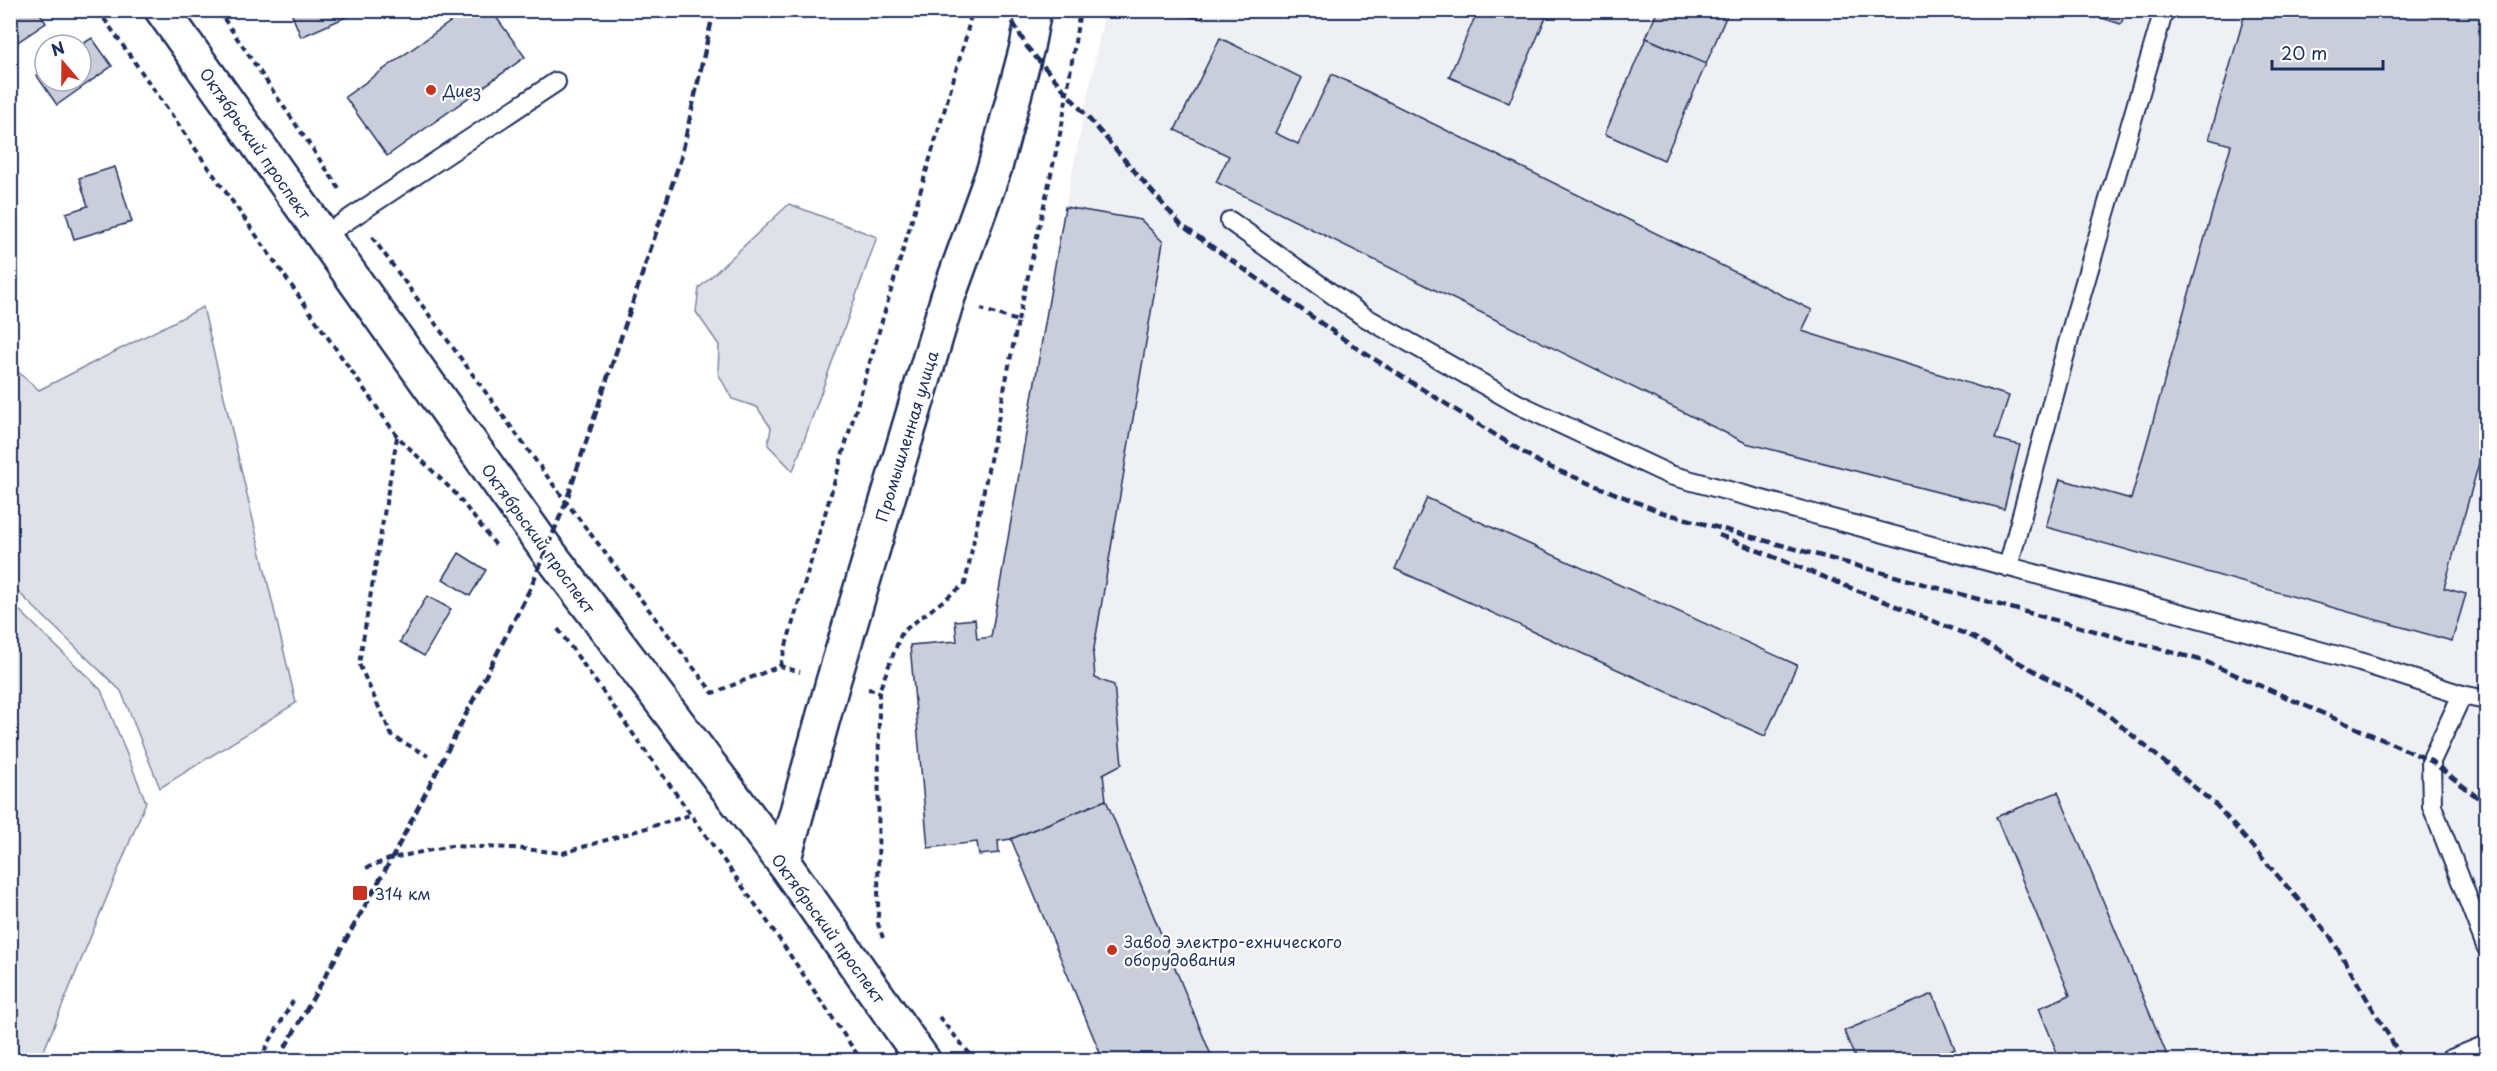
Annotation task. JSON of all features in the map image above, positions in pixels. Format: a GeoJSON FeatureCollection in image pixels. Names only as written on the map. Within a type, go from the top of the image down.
{"type":"FeatureCollection","features":[{"type":"Feature","properties":{"kind":"main road","name":"Октябрьский проспект"},"geometry":{"type":"LineString","coordinates":[[162,10],[546,549],[783,862],[923,1060]]}},
{"type":"Feature","properties":{"kind":"main road","name":"Промышленная улица"},"geometry":{"type":"LineString","coordinates":[[783,862],[833,682],[948,297],[995,167],[1027,47],[1034,10]]}},
{"type":"Feature","properties":{"kind":"lane"},"geometry":{"type":"LineString","coordinates":[[2008,567],[2076,313],[2164,10]]}},
{"type":"Feature","properties":{"kind":"lane"},"geometry":{"type":"LineString","coordinates":[[322,237],[556,82]]}},
{"type":"Feature","properties":{"kind":"lane"},"geometry":{"type":"LineString","coordinates":[[1230,220],[1363,316],[1518,404],[1670,475],[2360,662],[2462,695],[2487,700]]}},
{"type":"Feature","properties":{"kind":"lane"},"geometry":{"type":"LineString","coordinates":[[2462,695],[2431,761],[2432,806],[2487,946]]}},
{"type":"Feature","properties":{"kind":"lane"},"geometry":{"type":"LineString","coordinates":[[2449,1060],[2487,1045]]}},
{"type":"Feature","properties":{"kind":"path"},"geometry":{"type":"LineString","coordinates":[[98,10],[397,436],[455,493],[502,554]]}},
{"type":"Feature","properties":{"kind":"path"},"geometry":{"type":"LineString","coordinates":[[218,10],[356,214],[566,502],[713,693],[780,666],[966,37],[972,10]]}},
{"type":"Feature","properties":{"kind":"path"},"geometry":{"type":"LineString","coordinates":[[885,944],[878,924],[879,691],[902,632],[965,584],[1018,321],[1062,125],[1080,10]]}},
{"type":"Feature","properties":{"kind":"path"},"geometry":{"type":"LineString","coordinates":[[948,297],[1018,321]]}},
{"type":"Feature","properties":{"kind":"path"},"geometry":{"type":"LineString","coordinates":[[397,436],[359,664],[392,736],[428,756]]}},
{"type":"Feature","properties":{"kind":"path"},"geometry":{"type":"LineString","coordinates":[[556,626],[765,918],[861,1060]]}},
{"type":"Feature","properties":{"kind":"path"},"geometry":{"type":"LineString","coordinates":[[366,868],[392,858],[451,846],[513,848],[563,853],[690,815]]}},
{"type":"Feature","properties":{"kind":"path"},"geometry":{"type":"LineString","coordinates":[[259,1060],[293,1000]]}},
{"type":"Feature","properties":{"kind":"path"},"geometry":{"type":"LineString","coordinates":[[939,1016],[975,1060]]}},
{"type":"Feature","properties":{"kind":"shaded area"},"geometry":{"type":"Polygon","coordinates":[[[1105,11],[2486,11],[2486,1060],[1103,1060],[1011,839],[991,637],[1065,207],[1105,11]]]}},
{"type":"Feature","properties":{"kind":"shaded area"},"geometry":{"type":"Polygon","coordinates":[[[789,204],[877,237],[793,471],[768,445],[771,428],[757,407],[732,399],[718,373],[719,345],[696,312],[699,288],[789,204]]]}},
{"type":"Feature","properties":{"kind":"shaded area"},"geometry":{"type":"Polygon","coordinates":[[[203,307],[296,703],[160,788],[121,691],[11,585],[11,366],[39,390],[203,307]]]}},
{"type":"Feature","properties":{"kind":"shaded area"},"geometry":{"type":"Polygon","coordinates":[[[10,601],[101,690],[146,802],[40,1060],[11,1060],[10,601]]]}},
{"type":"Feature","properties":{"kind":"building"},"geometry":{"type":"Polygon","coordinates":[[[10,10],[38,10],[46,23],[10,47],[10,10]]]}},
{"type":"Feature","properties":{"kind":"building"},"geometry":{"type":"Polygon","coordinates":[[[290,10],[362,10],[301,37],[290,10]]]}},
{"type":"Feature","properties":{"kind":"building"},"geometry":{"type":"Polygon","coordinates":[[[467,10],[491,10],[525,57],[387,156],[345,97],[467,10]]]}},
{"type":"Feature","properties":{"kind":"building"},"geometry":{"type":"Polygon","coordinates":[[[1149,10],[1204,10],[1203,19],[1149,10]]]}},
{"type":"Feature","properties":{"kind":"building"},"geometry":{"type":"Polygon","coordinates":[[[1478,10],[1549,10],[1509,103],[1449,77],[1478,10]]]}},
{"type":"Feature","properties":{"kind":"building"},"geometry":{"type":"Polygon","coordinates":[[[1658,10],[1729,10],[1706,64],[1646,38],[1658,10]]]}},
{"type":"Feature","properties":{"kind":"building"},"geometry":{"type":"Polygon","coordinates":[[[2076,10],[2126,10],[2121,24],[2076,10]]]}},
{"type":"Feature","properties":{"kind":"building"},"geometry":{"type":"Polygon","coordinates":[[[2246,10],[2486,10],[2486,438],[2444,588],[2466,594],[2452,641],[2046,527],[2060,479],[2131,499],[2231,145],[2209,139],[2246,10]]]}},
{"type":"Feature","properties":{"kind":"building"},"geometry":{"type":"Polygon","coordinates":[[[1220,38],[1302,78],[1275,133],[1298,144],[1332,74],[1812,310],[1802,331],[2009,396],[1995,439],[2020,445],[2004,509],[1746,443],[1216,182],[1229,156],[1175,130],[1220,38]]]}},
{"type":"Feature","properties":{"kind":"building"},"geometry":{"type":"Polygon","coordinates":[[[1646,38],[1706,64],[1664,160],[1605,134],[1646,38]]]}},
{"type":"Feature","properties":{"kind":"building"},"geometry":{"type":"Polygon","coordinates":[[[93,39],[112,66],[93,79],[93,39]]]}},
{"type":"Feature","properties":{"kind":"building"},"geometry":{"type":"Polygon","coordinates":[[[49,93],[74,93],[57,105],[49,93]]]}},
{"type":"Feature","properties":{"kind":"building"},"geometry":{"type":"Polygon","coordinates":[[[115,167],[132,222],[74,239],[66,213],[88,206],[79,178],[115,167]]]}},
{"type":"Feature","properties":{"kind":"building"},"geometry":{"type":"Polygon","coordinates":[[[1065,207],[1141,220],[1163,242],[1093,654],[1095,678],[1114,685],[1122,764],[1103,774],[1106,800],[1011,839],[998,841],[999,853],[979,855],[977,842],[928,848],[910,645],[957,641],[955,621],[975,619],[977,639],[991,637],[1065,207]]]}},
{"type":"Feature","properties":{"kind":"building"},"geometry":{"type":"Polygon","coordinates":[[[1427,498],[1797,665],[1765,736],[1395,569],[1427,498]]]}},
{"type":"Feature","properties":{"kind":"building"},"geometry":{"type":"Polygon","coordinates":[[[459,553],[486,570],[470,596],[443,579],[459,553]]]}},
{"type":"Feature","properties":{"kind":"building"},"geometry":{"type":"Polygon","coordinates":[[[427,596],[451,609],[424,656],[400,642],[427,596]]]}},
{"type":"Feature","properties":{"kind":"building"},"geometry":{"type":"Polygon","coordinates":[[[2058,792],[2169,1060],[2060,1060],[2039,1008],[2070,995],[1996,817],[2058,792]]]}},
{"type":"Feature","properties":{"kind":"building","name":"Завод электро-ехнического оборудования"},"geometry":{"type":"Polygon","coordinates":[[[1106,800],[1213,1060],[1103,1060],[1011,839],[1106,800]]]}},
{"type":"Feature","properties":{"kind":"building"},"geometry":{"type":"Polygon","coordinates":[[[1933,994],[1955,1049],[1928,1060],[1856,1060],[1844,1031],[1933,994]]]}},
{"type":"Feature","properties":{"kind":"railway"},"geometry":{"type":"LineString","coordinates":[[278,1060],[392,858],[530,589],[566,502],[681,158],[714,10]]}},
{"type":"Feature","properties":{"kind":"railway"},"geometry":{"type":"LineString","coordinates":[[1006,10],[1027,47],[1181,225],[1355,347],[1542,464],[1661,512],[2204,661],[2431,761],[2486,804]]}},
{"type":"Feature","properties":{"kind":"railway"},"geometry":{"type":"LineString","coordinates":[[1719,535],[1973,637],[2096,705],[2217,806],[2330,936],[2403,1060]]}},
{"type":"Feature","properties":{"kind":"place","name":"Диез"},"geometry":{"type":"Point","coordinates":[431,90]}},
{"type":"Feature","properties":{"kind":"place","name":"314 км"},"geometry":{"type":"Point","coordinates":[360,893]}},
{"type":"Feature","properties":{"kind":"place","name":"Завод электро-ехнического оборудования"},"geometry":{"type":"Point","coordinates":[1112,950]}}]}
